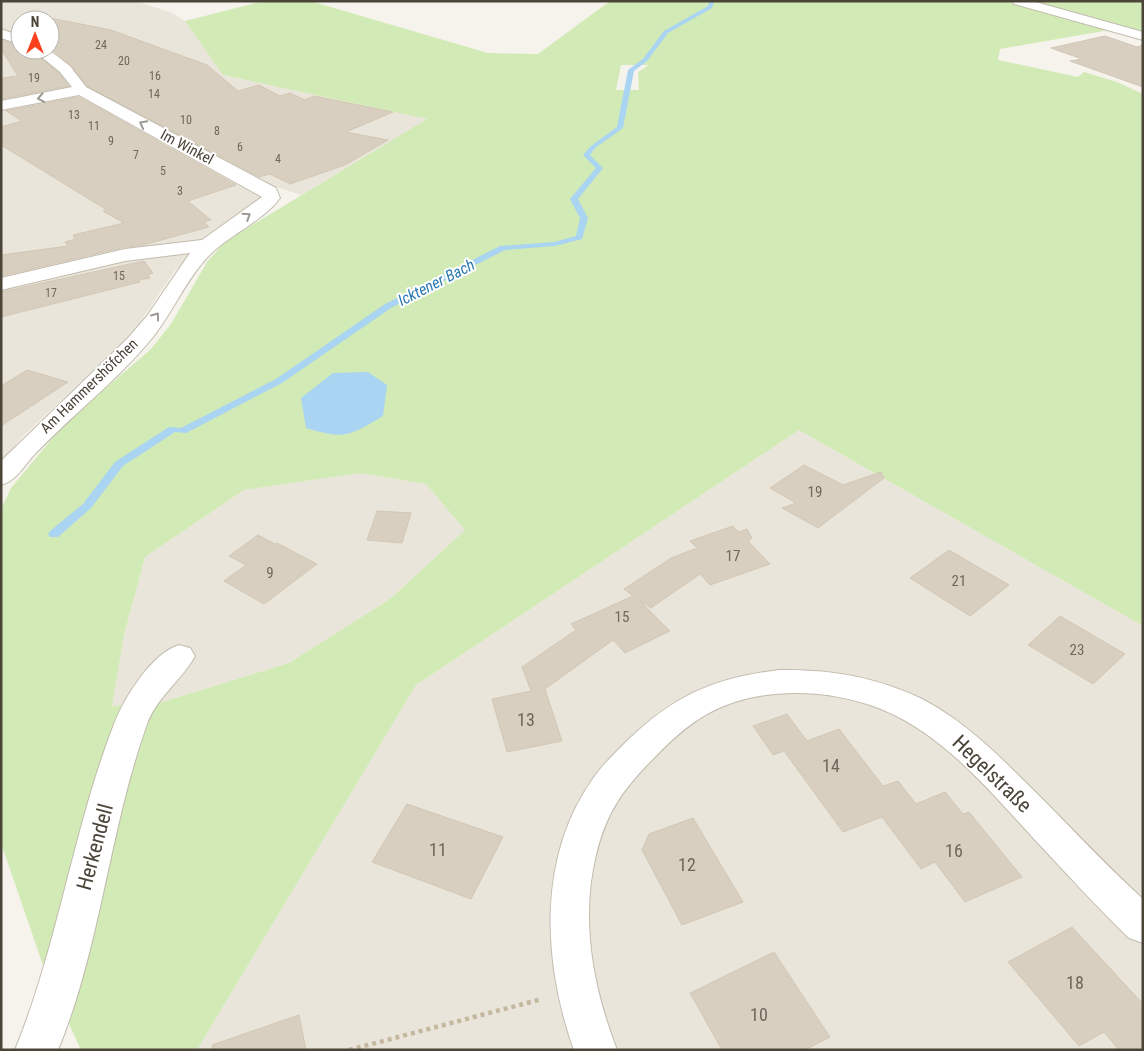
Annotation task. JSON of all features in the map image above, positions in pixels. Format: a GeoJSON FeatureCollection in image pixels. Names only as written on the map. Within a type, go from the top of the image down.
{"type":"FeatureCollection","features":[{"type":"Feature","properties":{"kind":"street"},"geometry":{"type":"LineString","coordinates":[[1018,1],[1143,36]]}},
{"type":"Feature","properties":{"kind":"street","name":"Im Winkel"},"geometry":{"type":"LineString","coordinates":[[53,60],[65,69],[80,90],[270,192],[271,198],[262,206],[228,228],[208,245]]}},
{"type":"Feature","properties":{"kind":"street"},"geometry":{"type":"LineString","coordinates":[[1,106],[80,90]]}},
{"type":"Feature","properties":{"kind":"street"},"geometry":{"type":"LineString","coordinates":[[1,284],[125,255],[208,245]]}},
{"type":"Feature","properties":{"kind":"street","name":"Am Hammershöfchen"},"geometry":{"type":"LineString","coordinates":[[1,476],[29,443],[137,342],[161,309],[187,267],[208,245]]}},
{"type":"Feature","properties":{"kind":"street","name":"Herkendell"},"geometry":{"type":"LineString","coordinates":[[36,1050],[51,1015],[104,812],[131,723],[149,689],[179,656]]}},
{"type":"Feature","properties":{"kind":"street","name":"Hegelstraße"},"geometry":{"type":"LineString","coordinates":[[596,1050],[575,990],[570,952],[574,870],[586,830],[601,795],[625,765],[671,720],[711,696],[760,684],[822,682],[858,688],[894,701],[935,723],[971,749],[1143,925]]}},
{"type":"Feature","properties":{"kind":"path"},"geometry":{"type":"LineString","coordinates":[[349,1050],[575,990]]}},
{"type":"Feature","properties":{"kind":"shaded area"},"geometry":{"type":"Polygon","coordinates":[[[1,1],[136,1],[172,13],[185,21],[223,75],[428,119],[301,195],[277,187],[221,227],[174,272],[133,333],[21,438],[1,464],[1,1]]]}},
{"type":"Feature","properties":{"kind":"shaded area"},"geometry":{"type":"Polygon","coordinates":[[[799,430],[1143,626],[1143,1050],[197,1050],[416,685],[799,430]]]}},
{"type":"Feature","properties":{"kind":"shaded area"},"geometry":{"type":"Polygon","coordinates":[[[360,473],[426,484],[465,530],[390,599],[289,663],[159,703],[112,706],[124,635],[145,557],[244,490],[360,473]]]}},
{"type":"Feature","properties":{"kind":"green space"},"geometry":{"type":"Polygon","coordinates":[[[264,1],[310,1],[488,53],[538,54],[610,1],[1008,1],[1115,29],[1000,49],[998,60],[1078,77],[1084,72],[1117,82],[1143,94],[1143,626],[799,430],[416,685],[197,1050],[81,1050],[45,971],[1,843],[1,509],[11,488],[65,423],[150,350],[171,324],[207,262],[226,241],[427,119],[223,75],[185,21],[264,1]],[[621,65],[616,90],[639,90],[638,72],[649,65],[621,65]],[[360,473],[244,490],[145,557],[124,635],[112,706],[159,703],[289,663],[390,599],[465,530],[426,484],[360,473]]]}},
{"type":"Feature","properties":{"kind":"green space"},"geometry":{"type":"Polygon","coordinates":[[[1029,1],[1143,1],[1143,33],[1029,1]]]}},
{"type":"Feature","properties":{"kind":"water"},"geometry":{"type":"Polygon","coordinates":[[[368,372],[387,385],[383,416],[354,432],[346,434],[330,434],[306,428],[301,398],[333,373],[368,372]]]}},
{"type":"Feature","properties":{"kind":"building"},"geometry":{"type":"Polygon","coordinates":[[[60,20],[111,30],[207,65],[238,91],[259,85],[280,96],[290,93],[305,100],[314,96],[393,112],[346,132],[388,140],[345,165],[290,184],[270,174],[259,177],[87,86],[71,65],[60,56],[60,20]]]}},
{"type":"Feature","properties":{"kind":"building"},"geometry":{"type":"Polygon","coordinates":[[[1105,36],[1137,47],[1143,45],[1143,87],[1070,61],[1082,59],[1051,48],[1105,36]]]}},
{"type":"Feature","properties":{"kind":"building"},"geometry":{"type":"Polygon","coordinates":[[[1,40],[10,43],[10,60],[43,60],[59,73],[69,86],[1,99],[1,78],[18,76],[1,49],[1,40]]]}},
{"type":"Feature","properties":{"kind":"building"},"geometry":{"type":"Polygon","coordinates":[[[79,97],[236,185],[188,201],[211,220],[204,222],[209,227],[143,245],[125,247],[1,276],[1,255],[68,246],[65,242],[75,239],[73,235],[124,223],[103,211],[107,210],[1,145],[1,127],[22,121],[6,111],[79,97]]]}},
{"type":"Feature","properties":{"kind":"building"},"geometry":{"type":"Polygon","coordinates":[[[144,261],[153,273],[148,275],[150,278],[139,280],[140,282],[1,317],[1,292],[144,261]]]}},
{"type":"Feature","properties":{"kind":"building"},"geometry":{"type":"Polygon","coordinates":[[[27,370],[68,382],[1,426],[1,386],[27,370]]]}},
{"type":"Feature","properties":{"kind":"building"},"geometry":{"type":"Polygon","coordinates":[[[804,465],[843,485],[881,472],[884,478],[818,528],[782,508],[796,503],[770,488],[804,465]]]}},
{"type":"Feature","properties":{"kind":"building"},"geometry":{"type":"Polygon","coordinates":[[[377,511],[411,513],[402,543],[367,540],[377,511]]]}},
{"type":"Feature","properties":{"kind":"building"},"geometry":{"type":"Polygon","coordinates":[[[733,526],[739,532],[747,529],[752,538],[748,541],[770,564],[710,585],[700,574],[651,608],[639,600],[670,631],[625,653],[613,640],[545,689],[562,741],[507,752],[492,699],[531,691],[522,667],[576,630],[571,624],[633,596],[624,589],[671,558],[697,548],[690,541],[733,526]]]}},
{"type":"Feature","properties":{"kind":"building"},"geometry":{"type":"Polygon","coordinates":[[[258,535],[317,564],[264,604],[224,581],[246,565],[229,556],[258,535]]]}},
{"type":"Feature","properties":{"kind":"building"},"geometry":{"type":"Polygon","coordinates":[[[949,550],[1009,585],[970,616],[910,578],[949,550]]]}},
{"type":"Feature","properties":{"kind":"building"},"geometry":{"type":"Polygon","coordinates":[[[1060,616],[1125,654],[1093,684],[1028,645],[1060,616]]]}},
{"type":"Feature","properties":{"kind":"building"},"geometry":{"type":"Polygon","coordinates":[[[787,714],[807,741],[839,729],[883,786],[898,781],[916,804],[945,792],[963,814],[969,812],[1022,877],[965,902],[935,862],[921,869],[882,817],[843,832],[784,751],[773,755],[753,726],[787,714]]]}},
{"type":"Feature","properties":{"kind":"building"},"geometry":{"type":"Polygon","coordinates":[[[407,804],[503,837],[471,899],[372,862],[407,804]]]}},
{"type":"Feature","properties":{"kind":"building"},"geometry":{"type":"Polygon","coordinates":[[[693,818],[743,902],[682,925],[642,850],[649,834],[693,818]]]}},
{"type":"Feature","properties":{"kind":"building"},"geometry":{"type":"Polygon","coordinates":[[[1072,927],[1143,1004],[1143,1050],[1119,1050],[1104,1032],[1079,1046],[1008,962],[1072,927]]]}},
{"type":"Feature","properties":{"kind":"building"},"geometry":{"type":"Polygon","coordinates":[[[774,952],[830,1037],[805,1050],[722,1050],[690,993],[774,952]]]}},
{"type":"Feature","properties":{"kind":"building"},"geometry":{"type":"Polygon","coordinates":[[[299,1015],[306,1050],[213,1050],[212,1045],[299,1015]]]}},
{"type":"Feature","properties":{"kind":"waterway","name":"Icktener Bach"},"geometry":{"type":"LineString","coordinates":[[54,534],[87,506],[119,464],[173,429],[182,431],[279,381],[388,306],[503,248],[555,244],[579,237],[584,218],[574,199],[600,168],[586,155],[593,147],[620,128],[631,70],[645,60],[666,32],[710,7],[712,1]]}}]}
